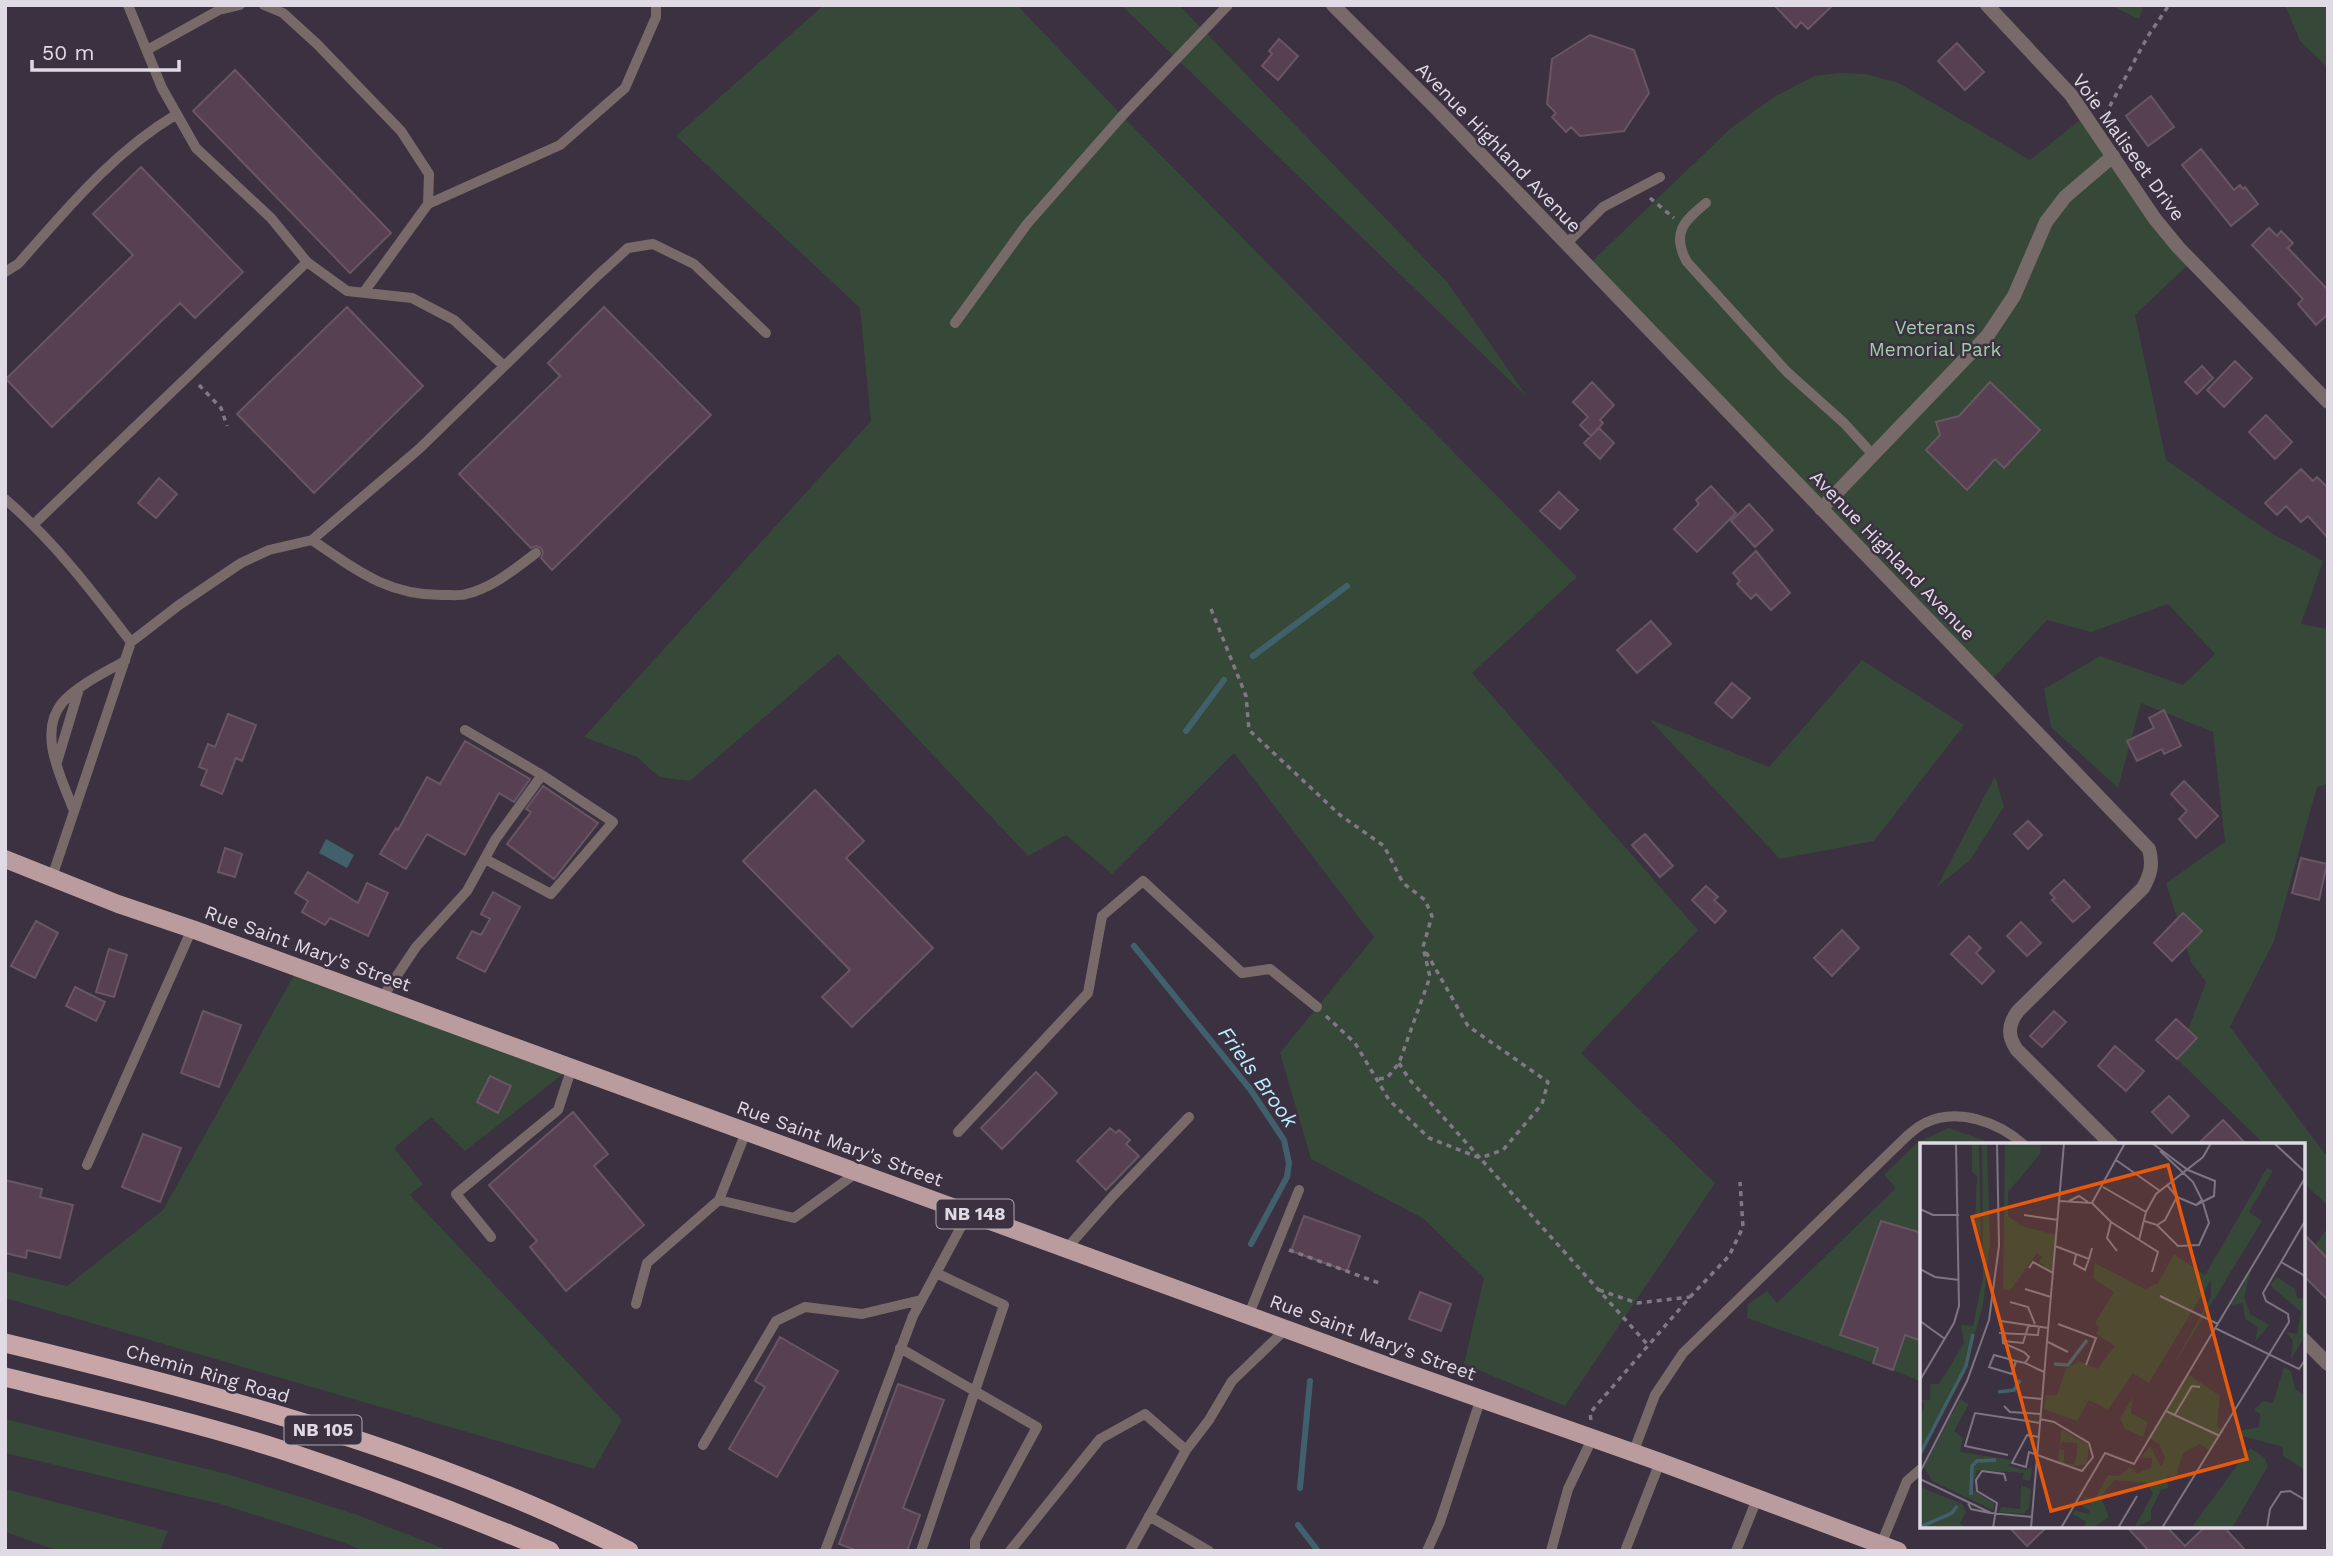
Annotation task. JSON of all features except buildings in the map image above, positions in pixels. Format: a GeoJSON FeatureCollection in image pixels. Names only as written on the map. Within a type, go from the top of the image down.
{"type":"FeatureCollection","features":[{"type":"Feature","properties":{"kind":"highway","name":"Chemin Ring Road"},"geometry":{"type":"LineString","coordinates":[[5,1343],[268,1412],[442,1470],[588,1530],[629,1551]]}},
{"type":"Feature","properties":{"kind":"highway","name":"NB 105"},"geometry":{"type":"LineString","coordinates":[[5,1377],[280,1450],[442,1506],[550,1551]]}},
{"type":"Feature","properties":{"kind":"main road","name":"Rue Saint Mary's Street"},"geometry":{"type":"LineString","coordinates":[[5,859],[118,904],[859,1171],[1286,1329],[1660,1462],[1886,1549]]}},
{"type":"Feature","properties":{"kind":"street","name":"Avenue Highland Avenue"},"geometry":{"type":"LineString","coordinates":[[1334,5],[2149,849],[2152,861],[2150,875],[2143,888],[2018,1011],[2011,1019],[2009,1030],[2011,1041],[2017,1049],[2110,1143]]}},
{"type":"Feature","properties":{"kind":"street","name":"Voie Maliseet Drive"},"geometry":{"type":"LineString","coordinates":[[1987,5],[2071,95],[2155,219],[2178,247],[2328,402]]}},
{"type":"Feature","properties":{"kind":"street"},"geometry":{"type":"LineString","coordinates":[[1822,509],[1988,335],[2014,296],[2046,222],[2066,197],[2113,156]]}},
{"type":"Feature","properties":{"kind":"street"},"geometry":{"type":"LineString","coordinates":[[2305,1341],[2328,1364]]}},
{"type":"Feature","properties":{"kind":"lane"},"geometry":{"type":"LineString","coordinates":[[128,5],[162,88],[197,148],[271,218],[307,262],[347,290],[412,298],[454,320],[504,366]]}},
{"type":"Feature","properties":{"kind":"lane"},"geometry":{"type":"LineString","coordinates":[[147,50],[219,10],[240,5]]}},
{"type":"Feature","properties":{"kind":"lane"},"geometry":{"type":"LineString","coordinates":[[264,5],[283,13],[401,131],[429,174],[428,204]]}},
{"type":"Feature","properties":{"kind":"lane"},"geometry":{"type":"LineString","coordinates":[[363,292],[428,204],[560,145],[625,88],[656,17],[656,5]]}},
{"type":"Feature","properties":{"kind":"lane"},"geometry":{"type":"LineString","coordinates":[[955,323],[1027,224],[1122,116],[1228,5]]}},
{"type":"Feature","properties":{"kind":"lane"},"geometry":{"type":"LineString","coordinates":[[5,272],[18,264],[99,173],[147,131],[177,114]]}},
{"type":"Feature","properties":{"kind":"lane"},"geometry":{"type":"LineString","coordinates":[[1566,244],[1603,207],[1660,177]]}},
{"type":"Feature","properties":{"kind":"lane"},"geometry":{"type":"LineString","coordinates":[[1706,204],[1685,221],[1679,236],[1681,251],[1687,262],[1787,372],[1844,423],[1874,456]]}},
{"type":"Feature","properties":{"kind":"lane"},"geometry":{"type":"LineString","coordinates":[[52,877],[131,642],[241,563],[269,550],[312,540],[419,449],[628,248],[653,244],[694,264],[766,333]]}},
{"type":"Feature","properties":{"kind":"lane"},"geometry":{"type":"LineString","coordinates":[[34,524],[307,262]]}},
{"type":"Feature","properties":{"kind":"lane"},"geometry":{"type":"LineString","coordinates":[[5,499],[34,524],[83,579],[131,642]]}},
{"type":"Feature","properties":{"kind":"lane"},"geometry":{"type":"LineString","coordinates":[[312,540],[368,578],[396,590],[425,596],[466,595],[501,579],[536,553]]}},
{"type":"Feature","properties":{"kind":"lane"},"geometry":{"type":"LineString","coordinates":[[74,811],[56,762],[51,739],[52,722],[61,704],[80,688],[125,661]]}},
{"type":"Feature","properties":{"kind":"lane"},"geometry":{"type":"LineString","coordinates":[[56,762],[80,688]]}},
{"type":"Feature","properties":{"kind":"lane"},"geometry":{"type":"LineString","coordinates":[[465,730],[542,775],[613,822],[551,894],[485,859]]}},
{"type":"Feature","properties":{"kind":"lane"},"geometry":{"type":"LineString","coordinates":[[382,998],[416,947],[467,891],[495,840],[542,775]]}},
{"type":"Feature","properties":{"kind":"lane"},"geometry":{"type":"LineString","coordinates":[[958,1132],[1088,993],[1102,916],[1143,881],[1242,974],[1270,969],[1317,1007]]}},
{"type":"Feature","properties":{"kind":"lane"},"geometry":{"type":"LineString","coordinates":[[87,1165],[192,929]]}},
{"type":"Feature","properties":{"kind":"lane"},"geometry":{"type":"LineString","coordinates":[[491,1237],[456,1194],[558,1110],[572,1067]]}},
{"type":"Feature","properties":{"kind":"lane"},"geometry":{"type":"LineString","coordinates":[[1633,1453],[1655,1395],[1682,1353],[1923,1123],[1944,1116],[1963,1117],[2001,1128],[2021,1143]]}},
{"type":"Feature","properties":{"kind":"lane"},"geometry":{"type":"LineString","coordinates":[[1066,1249],[1189,1117]]}},
{"type":"Feature","properties":{"kind":"lane"},"geometry":{"type":"LineString","coordinates":[[636,1304],[647,1264],[719,1200],[746,1132]]}},
{"type":"Feature","properties":{"kind":"lane"},"geometry":{"type":"LineString","coordinates":[[719,1200],[794,1218],[859,1171]]}},
{"type":"Feature","properties":{"kind":"lane"},"geometry":{"type":"LineString","coordinates":[[1250,1314],[1300,1189]]}},
{"type":"Feature","properties":{"kind":"lane"},"geometry":{"type":"LineString","coordinates":[[825,1551],[900,1348],[921,1300],[969,1212]]}},
{"type":"Feature","properties":{"kind":"lane"},"geometry":{"type":"LineString","coordinates":[[921,1551],[1004,1306],[936,1273]]}},
{"type":"Feature","properties":{"kind":"lane"},"geometry":{"type":"LineString","coordinates":[[703,1446],[776,1321],[805,1307],[862,1314],[921,1300]]}},
{"type":"Feature","properties":{"kind":"lane"},"geometry":{"type":"LineString","coordinates":[[1130,1551],[1186,1450],[1209,1420],[1232,1381],[1286,1329]]}},
{"type":"Feature","properties":{"kind":"lane"},"geometry":{"type":"LineString","coordinates":[[900,1348],[1037,1427],[975,1541],[975,1551]]}},
{"type":"Feature","properties":{"kind":"lane"},"geometry":{"type":"LineString","coordinates":[[1427,1551],[1440,1522],[1481,1398]]}},
{"type":"Feature","properties":{"kind":"lane"},"geometry":{"type":"LineString","coordinates":[[1010,1551],[1100,1439],[1145,1414],[1186,1450]]}},
{"type":"Feature","properties":{"kind":"lane"},"geometry":{"type":"LineString","coordinates":[[1551,1551],[1568,1489],[1592,1439]]}},
{"type":"Feature","properties":{"kind":"lane"},"geometry":{"type":"LineString","coordinates":[[1625,1551],[1660,1462]]}},
{"type":"Feature","properties":{"kind":"lane"},"geometry":{"type":"LineString","coordinates":[[1886,1549],[1907,1481],[1920,1470]]}},
{"type":"Feature","properties":{"kind":"lane"},"geometry":{"type":"LineString","coordinates":[[1736,1551],[1757,1499]]}},
{"type":"Feature","properties":{"kind":"lane"},"geometry":{"type":"LineString","coordinates":[[1149,1516],[1209,1551]]}},
{"type":"Feature","properties":{"kind":"path"},"geometry":{"type":"LineString","coordinates":[[2096,131],[2148,36],[2169,5]]}},
{"type":"Feature","properties":{"kind":"path"},"geometry":{"type":"LineString","coordinates":[[1660,206],[1671,216]]}},
{"type":"Feature","properties":{"kind":"path"},"geometry":{"type":"LineString","coordinates":[[190,375],[221,408],[227,426]]}},
{"type":"Feature","properties":{"kind":"path"},"geometry":{"type":"LineString","coordinates":[[1211,609],[1246,695],[1250,730],[1340,815],[1384,846],[1403,883],[1425,900],[1432,916],[1423,947],[1430,977],[1399,1063],[1387,1078],[1377,1079]]}},
{"type":"Feature","properties":{"kind":"path"},"geometry":{"type":"LineString","coordinates":[[1317,1007],[1355,1043],[1389,1100],[1429,1138],[1480,1158],[1503,1150],[1542,1104],[1548,1082],[1468,1026],[1423,947]]}},
{"type":"Feature","properties":{"kind":"path"},"geometry":{"type":"LineString","coordinates":[[1399,1063],[1409,1079],[1648,1345]]}},
{"type":"Feature","properties":{"kind":"path"},"geometry":{"type":"LineString","coordinates":[[1592,1439],[1590,1413],[1729,1256],[1742,1227],[1740,1182]]}},
{"type":"Feature","properties":{"kind":"path"},"geometry":{"type":"LineString","coordinates":[[1277,1246],[1379,1283]]}},
{"type":"Feature","properties":{"kind":"path"},"geometry":{"type":"LineString","coordinates":[[1597,1289],[1637,1304],[1690,1297]]}},
{"type":"Feature","properties":{"kind":"green space"},"geometry":{"type":"Polygon","coordinates":[[[824,5],[1017,5],[1133,127],[1577,577],[1472,673],[1698,930],[1581,1053],[1715,1183],[1565,1406],[1464,1364],[1484,1278],[1424,1219],[1311,1159],[1280,1053],[1374,937],[1234,753],[1112,874],[1066,835],[1028,856],[838,654],[690,781],[659,777],[637,757],[584,737],[871,421],[860,308],[676,136],[824,5]]]}},
{"type":"Feature","properties":{"kind":"green space"},"geometry":{"type":"Polygon","coordinates":[[[1121,5],[1179,5],[1448,283],[1527,397],[1121,5]]]}},
{"type":"Feature","properties":{"kind":"green space"},"geometry":{"type":"Polygon","coordinates":[[[2110,5],[2144,5],[2139,19],[2110,5]]]}},
{"type":"Feature","properties":{"kind":"green space"},"geometry":{"type":"Polygon","coordinates":[[[2285,5],[2328,5],[2328,68],[2300,41],[2285,5]]]}},
{"type":"Feature","properties":{"kind":"green space","name":"Veterans Memorial Park"},"geometry":{"type":"Polygon","coordinates":[[[1866,74],[1899,83],[2030,160],[2086,115],[2192,261],[2135,315],[2166,460],[2268,531],[2323,561],[2301,624],[2328,629],[2328,784],[2317,787],[2274,941],[2230,1027],[2325,1154],[2328,1154],[2328,1206],[2305,1184],[2305,1143],[2263,1143],[2177,1059],[2206,982],[2191,962],[2166,883],[2225,842],[2213,732],[2141,703],[2118,788],[2051,727],[2044,689],[2100,656],[2183,685],[2215,654],[2168,604],[2091,632],[2047,620],[1989,683],[1587,266],[1731,128],[1774,97],[1814,76],[1866,74]]]}},
{"type":"Feature","properties":{"kind":"green space"},"geometry":{"type":"Polygon","coordinates":[[[1862,660],[1964,725],[1874,841],[1780,859],[1649,719],[1769,767],[1862,660]]]}},
{"type":"Feature","properties":{"kind":"green space"},"geometry":{"type":"Polygon","coordinates":[[[1995,776],[2004,807],[1970,860],[1937,887],[1995,776]]]}},
{"type":"Feature","properties":{"kind":"green space"},"geometry":{"type":"Polygon","coordinates":[[[298,968],[572,1067],[465,1151],[431,1117],[394,1148],[423,1184],[410,1195],[622,1420],[594,1469],[5,1298],[5,1271],[67,1286],[163,1210],[298,968]]]}},
{"type":"Feature","properties":{"kind":"green space"},"geometry":{"type":"Polygon","coordinates":[[[1949,1128],[1991,1143],[1920,1143],[1920,1232],[1880,1221],[1840,1334],[1878,1348],[1873,1363],[1747,1318],[1748,1304],[1767,1291],[1777,1303],[1896,1188],[1884,1175],[1918,1142],[1949,1128]]]}},
{"type":"Feature","properties":{"kind":"green space"},"geometry":{"type":"Polygon","coordinates":[[[2328,1227],[2328,1265],[2305,1279],[2305,1259],[2328,1227]]]}},
{"type":"Feature","properties":{"kind":"green space"},"geometry":{"type":"Polygon","coordinates":[[[1905,1335],[1920,1340],[1920,1381],[1893,1370],[1905,1335]]]}},
{"type":"Feature","properties":{"kind":"green space"},"geometry":{"type":"Polygon","coordinates":[[[5,1419],[227,1474],[355,1514],[450,1551],[363,1551],[220,1504],[5,1453],[5,1419]]]}},
{"type":"Feature","properties":{"kind":"green space"},"geometry":{"type":"Polygon","coordinates":[[[5,1489],[168,1531],[160,1551],[59,1551],[5,1532],[5,1489]]]}},
{"type":"Feature","properties":{"kind":"water"},"geometry":{"type":"Polygon","coordinates":[[[326,839],[354,855],[347,868],[319,853],[326,839]]]}},
{"type":"Feature","properties":{"kind":"waterway","name":"Friels Brook"},"geometry":{"type":"LineString","coordinates":[[1253,656],[1347,586]]}},
{"type":"Feature","properties":{"kind":"waterway","name":"Friels Brook"},"geometry":{"type":"LineString","coordinates":[[1186,731],[1224,680]]}},
{"type":"Feature","properties":{"kind":"waterway","name":"Friels Brook"},"geometry":{"type":"LineString","coordinates":[[1134,946],[1250,1089],[1284,1140],[1289,1163],[1287,1177],[1251,1244]]}},
{"type":"Feature","properties":{"kind":"waterway","name":"Friels Brook"},"geometry":{"type":"LineString","coordinates":[[1300,1488],[1310,1381]]}},
{"type":"Feature","properties":{"kind":"waterway","name":"Friels Brook"},"geometry":{"type":"LineString","coordinates":[[1298,1525],[1318,1551]]}}]}
